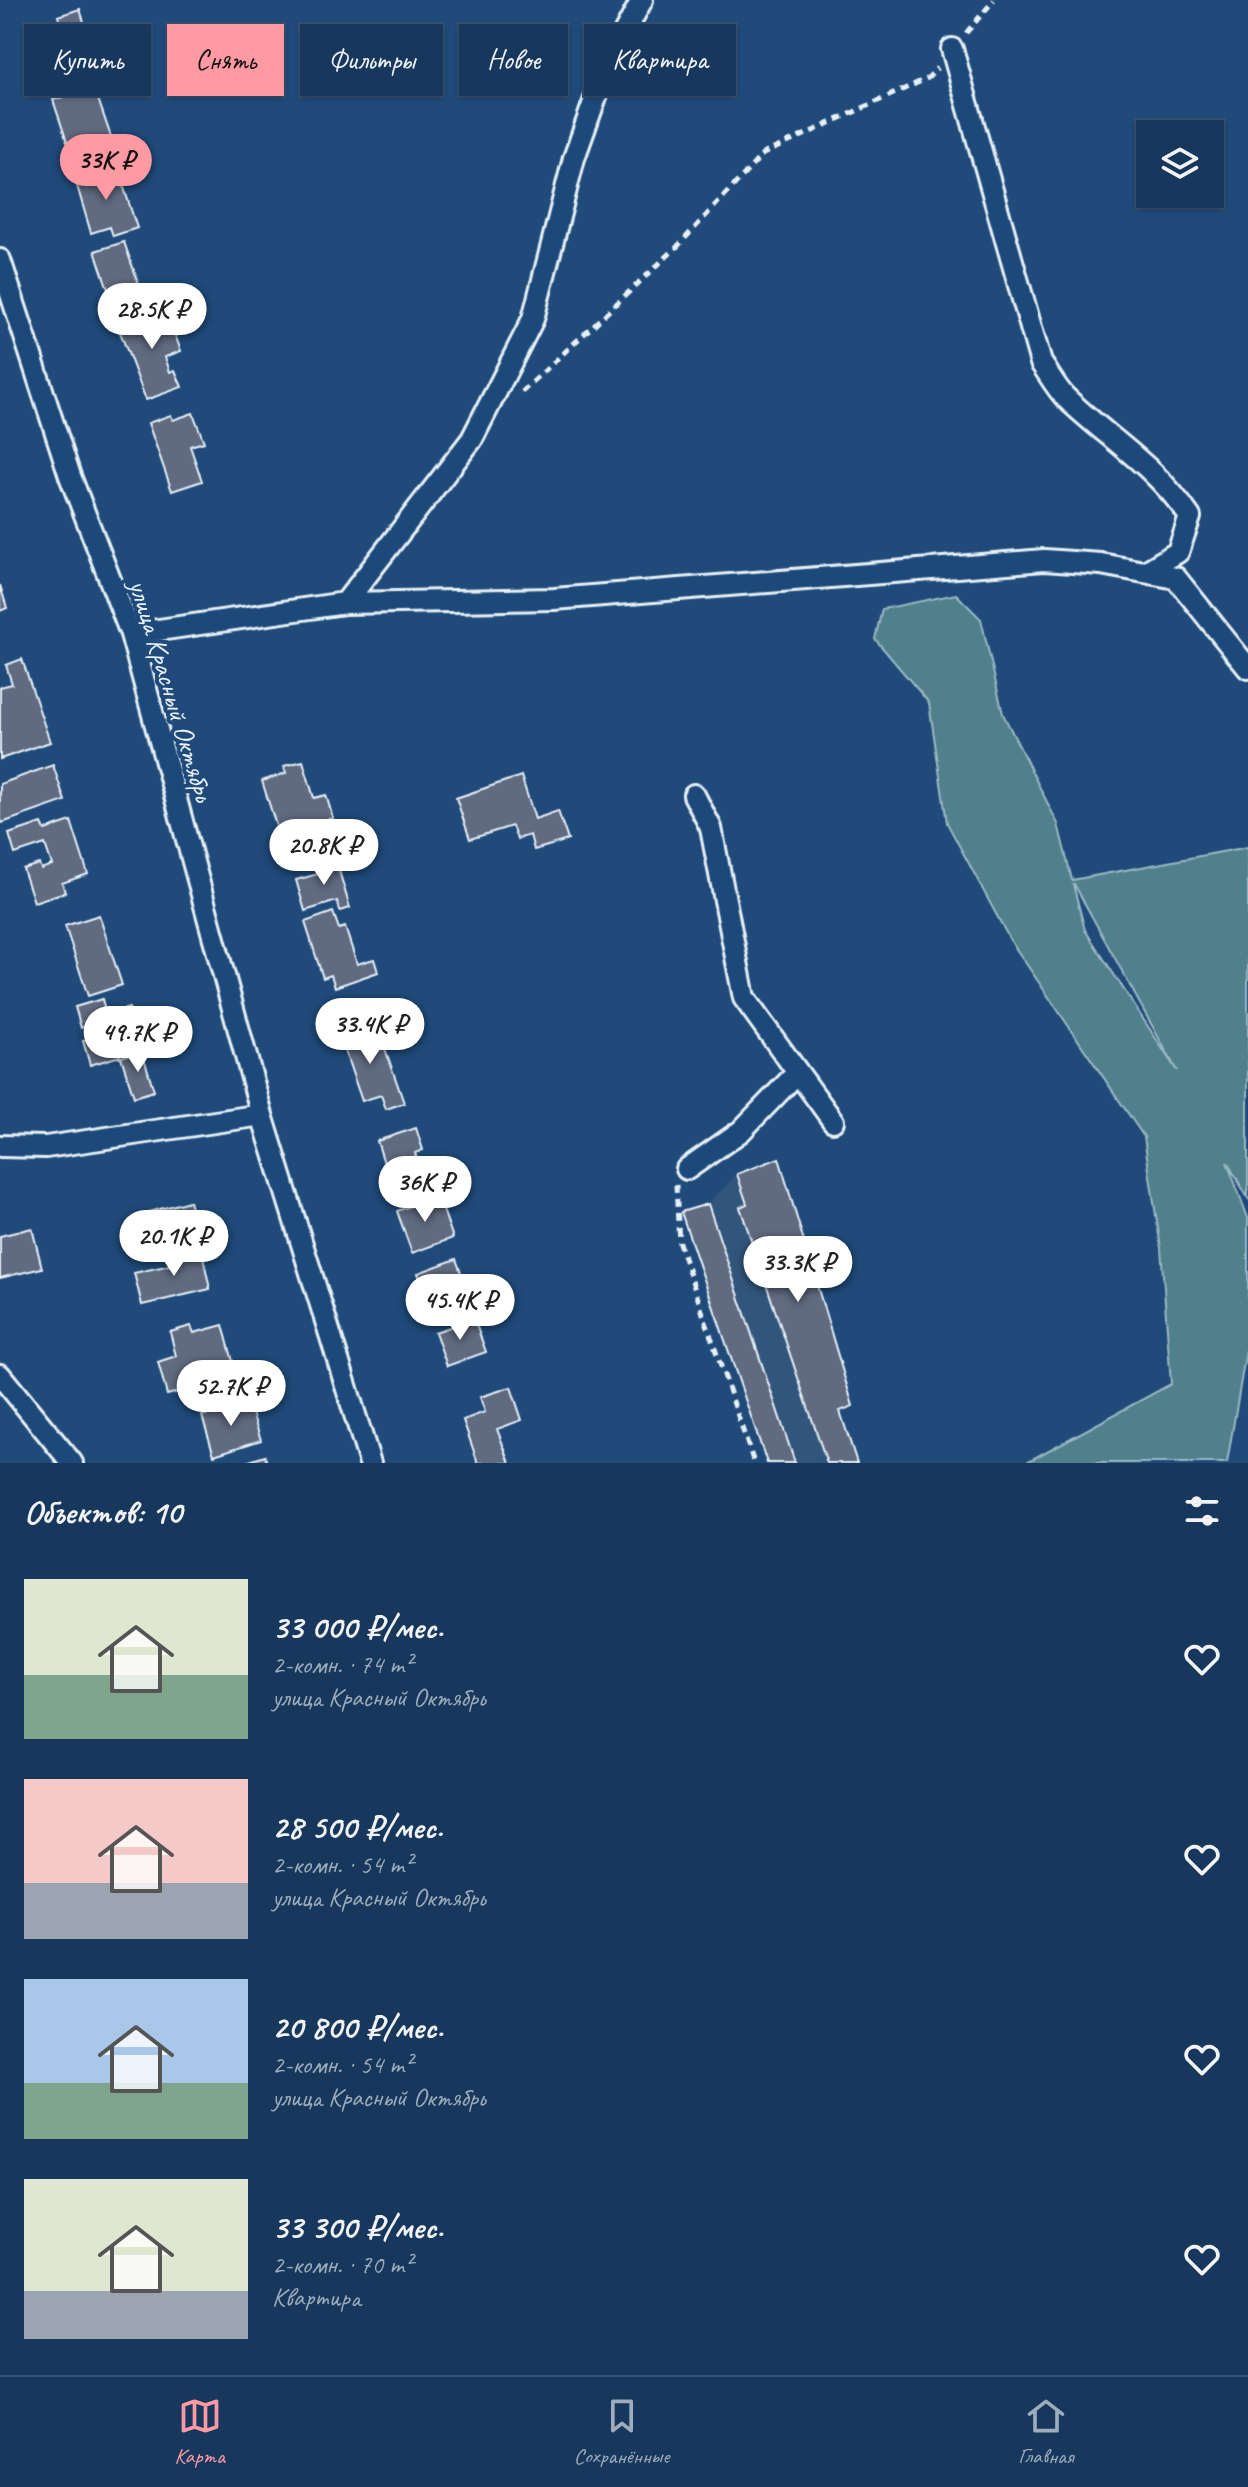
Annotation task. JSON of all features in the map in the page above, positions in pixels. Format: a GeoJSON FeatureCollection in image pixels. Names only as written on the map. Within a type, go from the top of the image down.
{"type":"FeatureCollection","features":[{"type":"Feature","properties":{"kind":"street"},"geometry":{"type":"LineString","coordinates":[[345,603],[472,439],[533,319],[574,158],[608,63],[642,0]]}},
{"type":"Feature","properties":{"kind":"street"},"geometry":{"type":"LineString","coordinates":[[952,49],[1041,363],[1064,396],[1172,489],[1190,517],[1178,552],[1145,572]]}},
{"type":"Feature","properties":{"kind":"street","name":"улица Красный Октябрь"},"geometry":{"type":"LineString","coordinates":[[0,260],[70,476],[131,634],[262,1115],[370,1463]]}},
{"type":"Feature","properties":{"kind":"street"},"geometry":{"type":"LineString","coordinates":[[131,634],[345,603],[554,599],[1044,560],[1101,564],[1176,578],[1248,668]]}},
{"type":"Feature","properties":{"kind":"street"},"geometry":{"type":"LineString","coordinates":[[694,795],[711,828],[744,998],[833,1121]]}},
{"type":"Feature","properties":{"kind":"street"},"geometry":{"type":"LineString","coordinates":[[681,1171],[741,1131],[797,1073]]}},
{"type":"Feature","properties":{"kind":"street"},"geometry":{"type":"LineString","coordinates":[[0,1146],[46,1147],[262,1115]]}},
{"type":"Feature","properties":{"kind":"street"},"geometry":{"type":"LineString","coordinates":[[0,1375],[72,1463]]}},
{"type":"Feature","properties":{"kind":"path"},"geometry":{"type":"LineString","coordinates":[[518,396],[677,247],[763,154],[928,78],[994,0]]}},
{"type":"Feature","properties":{"kind":"path"},"geometry":{"type":"LineString","coordinates":[[681,1171],[679,1243],[754,1463]]}},
{"type":"Feature","properties":{"kind":"shaded area"},"geometry":{"type":"Polygon","coordinates":[[[779,1158],[853,1406],[840,1411],[857,1463],[767,1463],[681,1212],[708,1204],[737,1174],[779,1158]]]}},
{"type":"Feature","properties":{"kind":"green space"},"geometry":{"type":"Polygon","coordinates":[[[956,594],[981,619],[1003,714],[1058,824],[1072,880],[1248,847],[1248,1198],[1227,1162],[1248,1218],[1248,1339],[1227,1463],[1025,1463],[1171,1384],[1161,1248],[1144,1137],[1010,940],[947,823],[929,703],[875,639],[882,609],[956,594]],[[1074,884],[1085,930],[1177,1071],[1074,884]]]}},
{"type":"Feature","properties":{"kind":"building"},"geometry":{"type":"Polygon","coordinates":[[[80,9],[85,24],[60,24],[58,16],[80,9]]]}},
{"type":"Feature","properties":{"kind":"building"},"geometry":{"type":"Polygon","coordinates":[[[66,96],[97,96],[113,143],[72,157],[53,100],[66,96]]]}},
{"type":"Feature","properties":{"kind":"building"},"geometry":{"type":"Polygon","coordinates":[[[117,166],[137,228],[113,236],[110,227],[91,233],[75,179],[117,166]]]}},
{"type":"Feature","properties":{"kind":"building"},"geometry":{"type":"Polygon","coordinates":[[[124,242],[139,285],[110,295],[95,251],[124,242]]]}},
{"type":"Feature","properties":{"kind":"building"},"geometry":{"type":"Polygon","coordinates":[[[164,306],[181,351],[165,357],[170,372],[175,370],[182,387],[146,400],[117,324],[164,306]]]}},
{"type":"Feature","properties":{"kind":"building"},"geometry":{"type":"Polygon","coordinates":[[[193,413],[204,442],[190,446],[202,481],[172,491],[148,423],[171,415],[173,420],[193,413]]]}},
{"type":"Feature","properties":{"kind":"building"},"geometry":{"type":"Polygon","coordinates":[[[0,585],[7,608],[0,611],[0,585]]]}},
{"type":"Feature","properties":{"kind":"building"},"geometry":{"type":"Polygon","coordinates":[[[22,659],[50,742],[0,759],[0,687],[12,684],[6,665],[22,659]]]}},
{"type":"Feature","properties":{"kind":"building"},"geometry":{"type":"Polygon","coordinates":[[[303,761],[314,798],[326,795],[333,818],[279,835],[262,781],[286,773],[284,766],[303,761]]]}},
{"type":"Feature","properties":{"kind":"building"},"geometry":{"type":"Polygon","coordinates":[[[53,765],[65,801],[2,823],[0,784],[53,765]]]}},
{"type":"Feature","properties":{"kind":"building"},"geometry":{"type":"Polygon","coordinates":[[[521,776],[535,819],[558,811],[568,840],[534,850],[530,835],[517,839],[512,826],[470,839],[456,798],[521,776]]]}},
{"type":"Feature","properties":{"kind":"building"},"geometry":{"type":"Polygon","coordinates":[[[71,821],[88,874],[62,883],[65,892],[34,902],[23,869],[39,864],[41,869],[52,865],[45,844],[15,854],[9,834],[42,823],[45,830],[71,821]]]}},
{"type":"Feature","properties":{"kind":"building"},"geometry":{"type":"Polygon","coordinates":[[[335,857],[350,908],[340,911],[337,901],[305,911],[296,880],[318,874],[314,863],[335,857]]]}},
{"type":"Feature","properties":{"kind":"building"},"geometry":{"type":"Polygon","coordinates":[[[333,912],[339,929],[345,927],[357,964],[374,959],[378,972],[335,987],[331,975],[323,978],[305,922],[333,912]]]}},
{"type":"Feature","properties":{"kind":"building"},"geometry":{"type":"Polygon","coordinates":[[[99,915],[122,985],[88,996],[65,926],[99,915]]]}},
{"type":"Feature","properties":{"kind":"building"},"geometry":{"type":"Polygon","coordinates":[[[102,999],[106,1015],[129,1008],[139,1040],[118,1047],[120,1056],[90,1065],[83,1041],[93,1038],[89,1025],[81,1028],[75,1007],[102,999]]]}},
{"type":"Feature","properties":{"kind":"building"},"geometry":{"type":"Polygon","coordinates":[[[361,1021],[370,1047],[383,1043],[404,1103],[386,1109],[381,1095],[362,1101],[337,1029],[361,1021]]]}},
{"type":"Feature","properties":{"kind":"building"},"geometry":{"type":"Polygon","coordinates":[[[142,1051],[154,1091],[134,1097],[121,1057],[142,1051]]]}},
{"type":"Feature","properties":{"kind":"building"},"geometry":{"type":"Polygon","coordinates":[[[416,1128],[423,1150],[415,1153],[421,1172],[390,1182],[377,1141],[416,1128]]]}},
{"type":"Feature","properties":{"kind":"building"},"geometry":{"type":"Polygon","coordinates":[[[779,1158],[853,1406],[840,1411],[857,1463],[827,1463],[740,1207],[747,1204],[737,1174],[779,1158]]]}},
{"type":"Feature","properties":{"kind":"building"},"geometry":{"type":"Polygon","coordinates":[[[438,1196],[453,1238],[412,1253],[397,1211],[438,1196]]]}},
{"type":"Feature","properties":{"kind":"building"},"geometry":{"type":"Polygon","coordinates":[[[189,1201],[198,1236],[159,1247],[149,1212],[189,1201]]]}},
{"type":"Feature","properties":{"kind":"building"},"geometry":{"type":"Polygon","coordinates":[[[708,1204],[795,1463],[767,1463],[681,1212],[708,1204]]]}},
{"type":"Feature","properties":{"kind":"building"},"geometry":{"type":"Polygon","coordinates":[[[32,1228],[42,1268],[0,1278],[0,1236],[32,1228]]]}},
{"type":"Feature","properties":{"kind":"building"},"geometry":{"type":"Polygon","coordinates":[[[201,1247],[210,1289],[142,1305],[134,1273],[170,1265],[168,1255],[201,1247]]]}},
{"type":"Feature","properties":{"kind":"building"},"geometry":{"type":"Polygon","coordinates":[[[456,1259],[471,1301],[433,1314],[418,1273],[456,1259]]]}},
{"type":"Feature","properties":{"kind":"building"},"geometry":{"type":"Polygon","coordinates":[[[474,1319],[486,1352],[447,1366],[435,1332],[474,1319]]]}},
{"type":"Feature","properties":{"kind":"building"},"geometry":{"type":"Polygon","coordinates":[[[223,1325],[237,1376],[167,1395],[158,1362],[176,1356],[170,1332],[191,1326],[194,1333],[223,1325]]]}},
{"type":"Feature","properties":{"kind":"building"},"geometry":{"type":"Polygon","coordinates":[[[511,1387],[522,1420],[497,1429],[510,1463],[478,1463],[463,1420],[485,1412],[480,1397],[511,1387]]]}},
{"type":"Feature","properties":{"kind":"building"},"geometry":{"type":"Polygon","coordinates":[[[248,1401],[261,1440],[214,1455],[202,1416],[248,1401]]]}},
{"type":"Feature","properties":{"kind":"building"},"geometry":{"type":"Polygon","coordinates":[[[265,1456],[267,1463],[243,1463],[265,1456]]]}}]}
